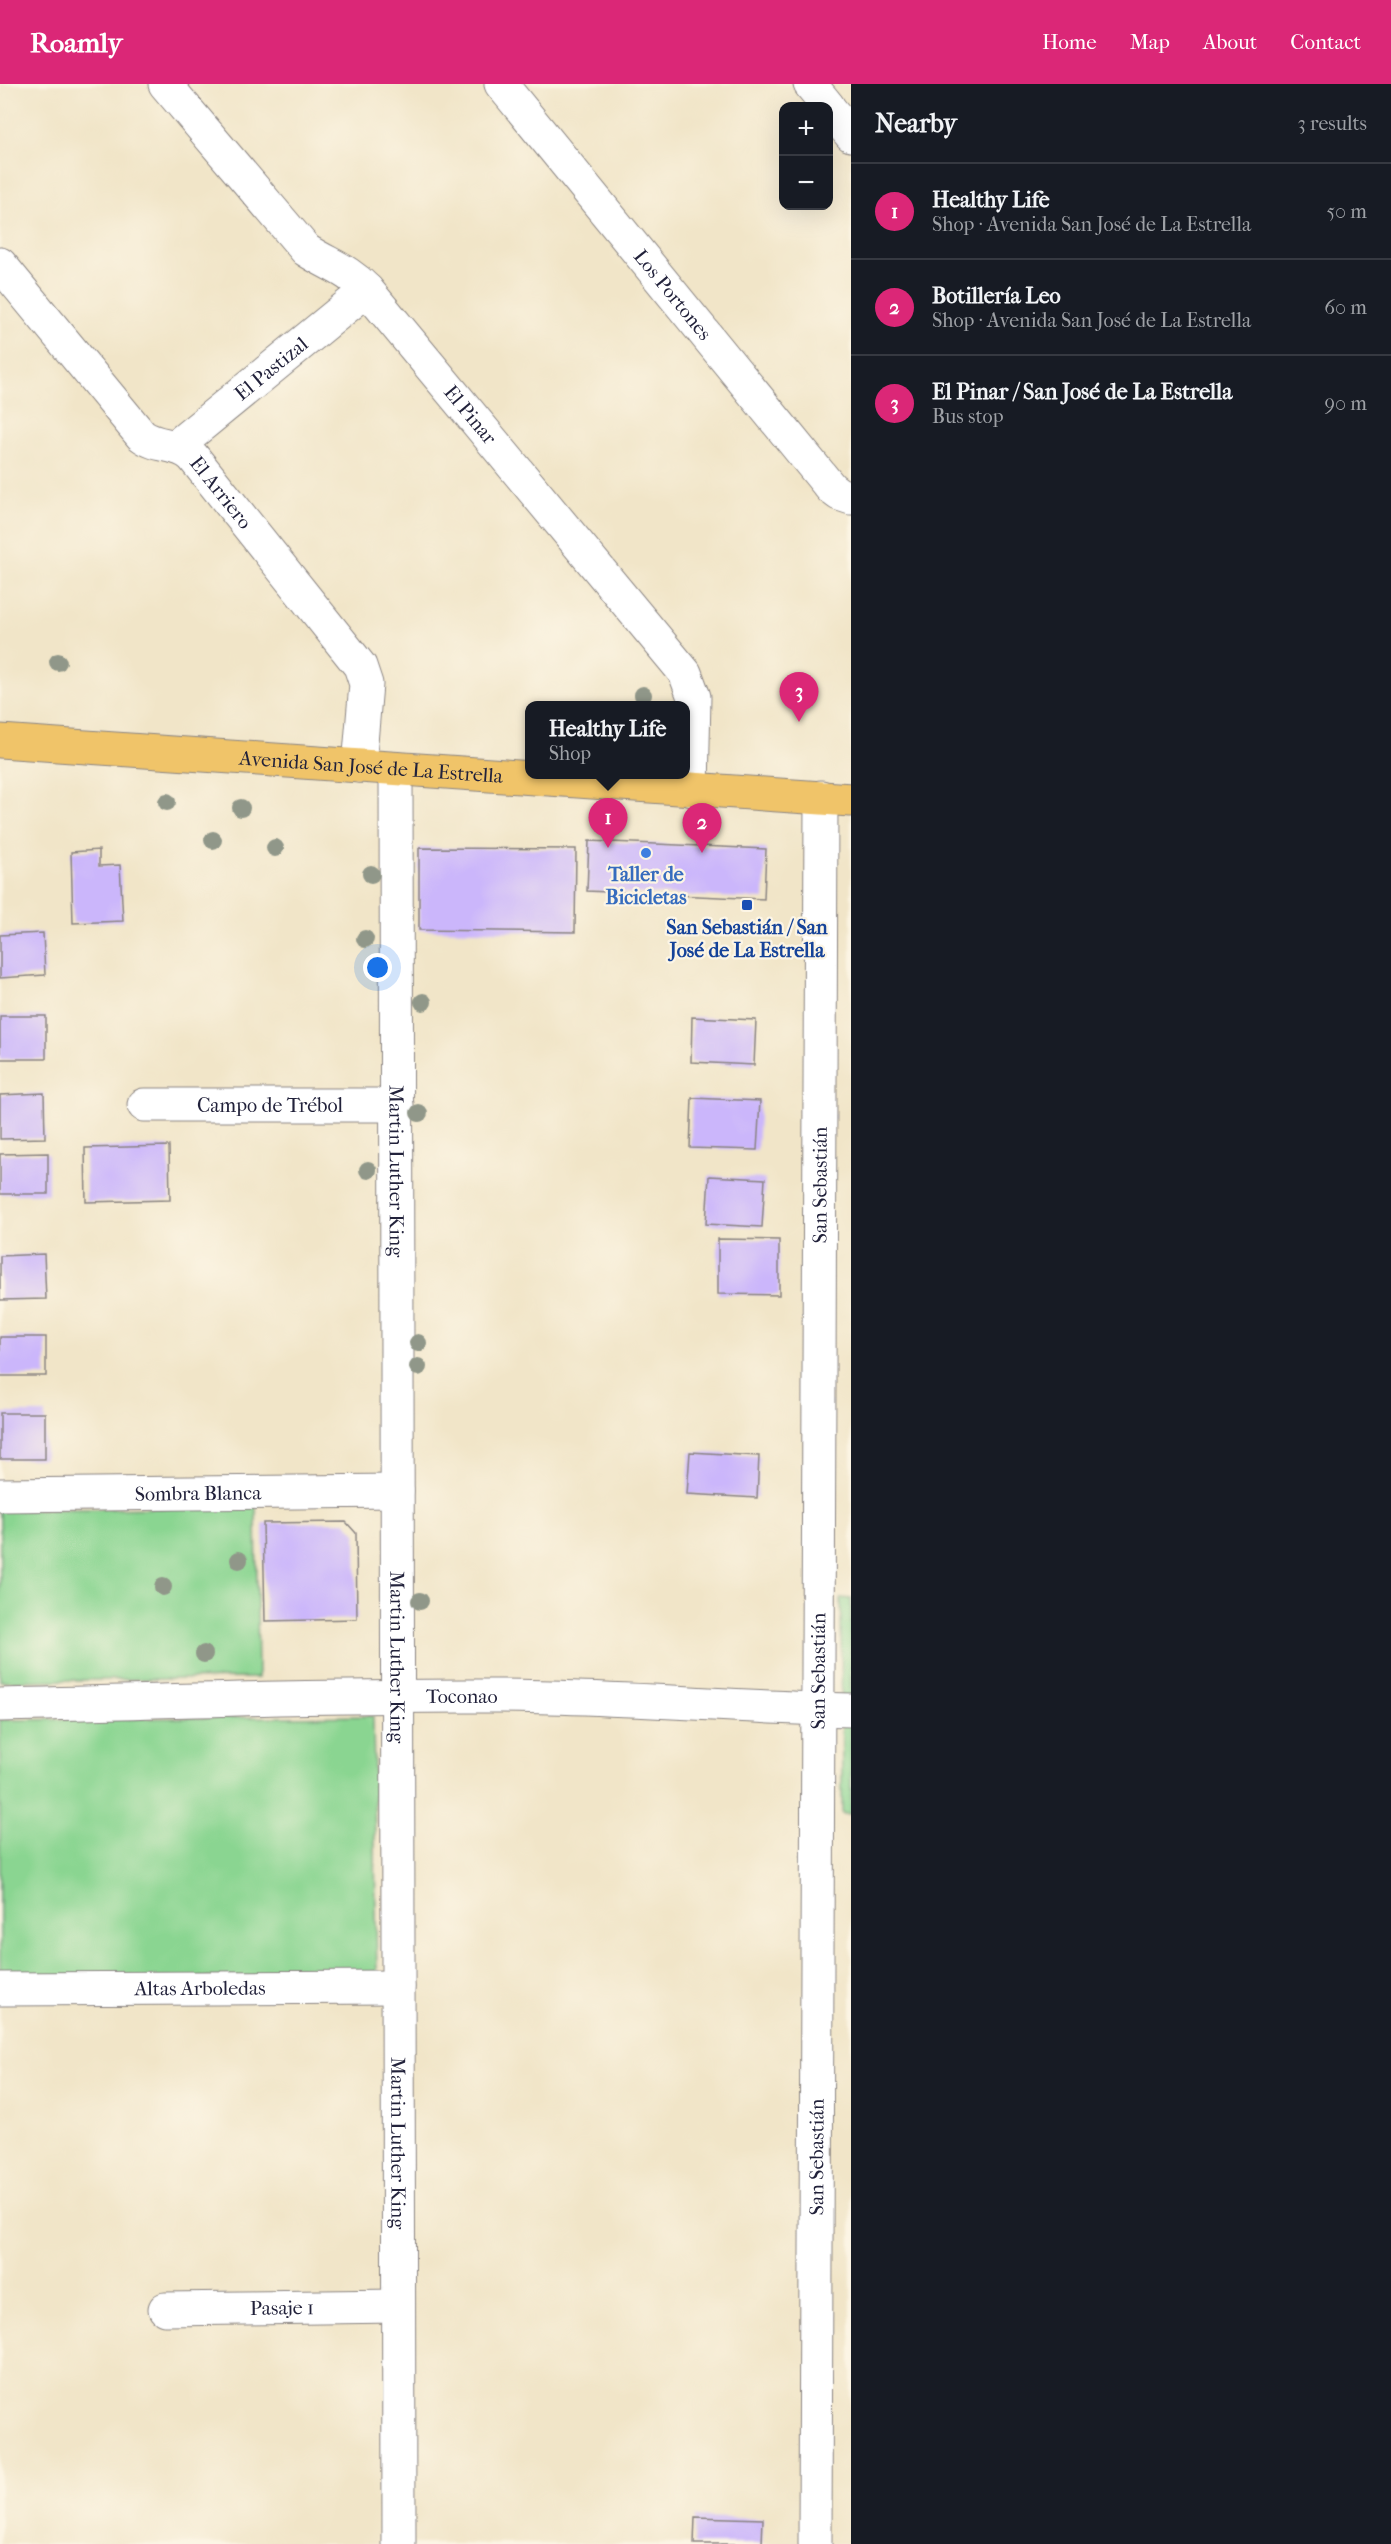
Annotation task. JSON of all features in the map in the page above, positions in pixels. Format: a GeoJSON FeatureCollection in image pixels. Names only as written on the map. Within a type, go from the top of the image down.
{"type":"FeatureCollection","features":[{"type":"Feature","properties":{"kind":"main road","name":"Avenida San José de La Estrella"},"geometry":{"type":"LineString","coordinates":[[0,741],[525,778]]}},
{"type":"Feature","properties":{"kind":"main road","name":"Avenida San José de La Estrella"},"geometry":{"type":"LineString","coordinates":[[537,779],[836,798]]}},
{"type":"Feature","properties":{"kind":"street","name":"El Pinar"},"geometry":{"type":"LineString","coordinates":[[165,84],[300,243],[321,259],[339,266],[367,290],[685,673],[694,698],[692,790]]}},
{"type":"Feature","properties":{"kind":"street","name":"Los Portones"},"geometry":{"type":"LineString","coordinates":[[501,84],[831,488],[851,498]]}},
{"type":"Feature","properties":{"kind":"street"},"geometry":{"type":"LineString","coordinates":[[810,84],[824,102]]}},
{"type":"Feature","properties":{"kind":"street"},"geometry":{"type":"LineString","coordinates":[[833,113],[851,135]]}},
{"type":"Feature","properties":{"kind":"street","name":"El Arriero"},"geometry":{"type":"LineString","coordinates":[[0,264],[141,435],[154,443],[175,447],[189,453],[198,462],[360,666],[366,684],[359,766]]}},
{"type":"Feature","properties":{"kind":"street","name":"El Pastizal"},"geometry":{"type":"LineString","coordinates":[[175,447],[367,290]]}},
{"type":"Feature","properties":{"kind":"street","name":"Martin Luther King"},"geometry":{"type":"LineString","coordinates":[[396,769],[399,2544]]}},
{"type":"Feature","properties":{"kind":"street","name":"San Sebastián"},"geometry":{"type":"LineString","coordinates":[[815,2544],[818,1709],[836,798]]}},
{"type":"Feature","properties":{"kind":"street","name":"Campo de Trébol"},"geometry":{"type":"LineString","coordinates":[[144,1105],[397,1105]]}},
{"type":"Feature","properties":{"kind":"street","name":"Sombra Blanca"},"geometry":{"type":"LineString","coordinates":[[0,1495],[397,1491]]}},
{"type":"Feature","properties":{"kind":"street","name":"Toconao"},"geometry":{"type":"LineString","coordinates":[[0,1705],[398,1695],[609,1698],[851,1710]]}},
{"type":"Feature","properties":{"kind":"street","name":"Altas Arboledas"},"geometry":{"type":"LineString","coordinates":[[0,1989],[398,1987]]}},
{"type":"Feature","properties":{"kind":"street","name":"Pasaje 1"},"geometry":{"type":"LineString","coordinates":[[165,2308],[398,2306]]}},
{"type":"Feature","properties":{"kind":"green space"},"geometry":{"type":"Polygon","coordinates":[[[256,1507],[258,1678],[0,1681],[0,1510],[256,1507]]]}},
{"type":"Feature","properties":{"kind":"green space"},"geometry":{"type":"Polygon","coordinates":[[[841,1598],[851,1599],[851,1814],[842,1814],[841,1598]]]}},
{"type":"Feature","properties":{"kind":"green space"},"geometry":{"type":"Polygon","coordinates":[[[373,1716],[377,1975],[0,1981],[0,1720],[373,1716]]]}},
{"type":"Feature","properties":{"kind":"building"},"geometry":{"type":"Polygon","coordinates":[[[589,841],[766,849],[764,899],[587,891],[589,841]]]}},
{"type":"Feature","properties":{"kind":"building"},"geometry":{"type":"Polygon","coordinates":[[[419,848],[576,849],[575,932],[419,930],[419,848]]]}},
{"type":"Feature","properties":{"kind":"building"},"geometry":{"type":"Polygon","coordinates":[[[99,850],[99,866],[120,865],[123,921],[73,923],[71,852],[99,850]]]}},
{"type":"Feature","properties":{"kind":"building"},"geometry":{"type":"Polygon","coordinates":[[[43,933],[45,975],[0,978],[0,935],[43,933]]]}},
{"type":"Feature","properties":{"kind":"building"},"geometry":{"type":"Polygon","coordinates":[[[0,1016],[46,1016],[46,1059],[0,1059],[0,1016]]]}},
{"type":"Feature","properties":{"kind":"building"},"geometry":{"type":"Polygon","coordinates":[[[692,1017],[756,1020],[754,1065],[691,1062],[692,1017]]]}},
{"type":"Feature","properties":{"kind":"building"},"geometry":{"type":"Polygon","coordinates":[[[44,1093],[45,1138],[0,1139],[0,1095],[44,1093]]]}},
{"type":"Feature","properties":{"kind":"building"},"geometry":{"type":"Polygon","coordinates":[[[692,1098],[760,1101],[757,1150],[690,1148],[692,1098]]]}},
{"type":"Feature","properties":{"kind":"building"},"geometry":{"type":"Polygon","coordinates":[[[169,1146],[170,1200],[86,1202],[85,1148],[169,1146]]]}},
{"type":"Feature","properties":{"kind":"building"},"geometry":{"type":"Polygon","coordinates":[[[48,1153],[48,1194],[0,1194],[0,1154],[48,1153]]]}},
{"type":"Feature","properties":{"kind":"building"},"geometry":{"type":"Polygon","coordinates":[[[709,1176],[765,1179],[762,1227],[706,1224],[709,1176]]]}},
{"type":"Feature","properties":{"kind":"building"},"geometry":{"type":"Polygon","coordinates":[[[718,1239],[779,1240],[779,1295],[718,1294],[718,1239]]]}},
{"type":"Feature","properties":{"kind":"building"},"geometry":{"type":"Polygon","coordinates":[[[44,1254],[46,1299],[0,1300],[0,1256],[44,1254]]]}},
{"type":"Feature","properties":{"kind":"building"},"geometry":{"type":"Polygon","coordinates":[[[0,1337],[46,1337],[46,1376],[0,1376],[0,1337]]]}},
{"type":"Feature","properties":{"kind":"building"},"geometry":{"type":"Polygon","coordinates":[[[0,1413],[45,1413],[45,1459],[0,1459],[0,1413]]]}},
{"type":"Feature","properties":{"kind":"building"},"geometry":{"type":"Polygon","coordinates":[[[690,1452],[759,1456],[757,1498],[687,1494],[690,1452]]]}},
{"type":"Feature","properties":{"kind":"building"},"geometry":{"type":"Polygon","coordinates":[[[346,1522],[356,1533],[357,1619],[265,1621],[263,1523],[346,1522]]]}},
{"type":"Feature","properties":{"kind":"building"},"geometry":{"type":"Polygon","coordinates":[[[695,2517],[763,2519],[762,2544],[694,2544],[695,2517]]]}},
{"type":"Feature","properties":{"kind":"place","name":"El Pinar / San José de La Estrella"},"geometry":{"type":"Point","coordinates":[799,722]}},
{"type":"Feature","properties":{"kind":"place","name":"Healthy Life"},"geometry":{"type":"Point","coordinates":[608,848]}},
{"type":"Feature","properties":{"kind":"place","name":"Taller de Bicicletas"},"geometry":{"type":"Point","coordinates":[646,853]}},
{"type":"Feature","properties":{"kind":"place","name":"Botillería Leo"},"geometry":{"type":"Point","coordinates":[702,853]}},
{"type":"Feature","properties":{"kind":"place","name":"San Sebastián / San José de La Estrella"},"geometry":{"type":"Point","coordinates":[747,905]}}]}
